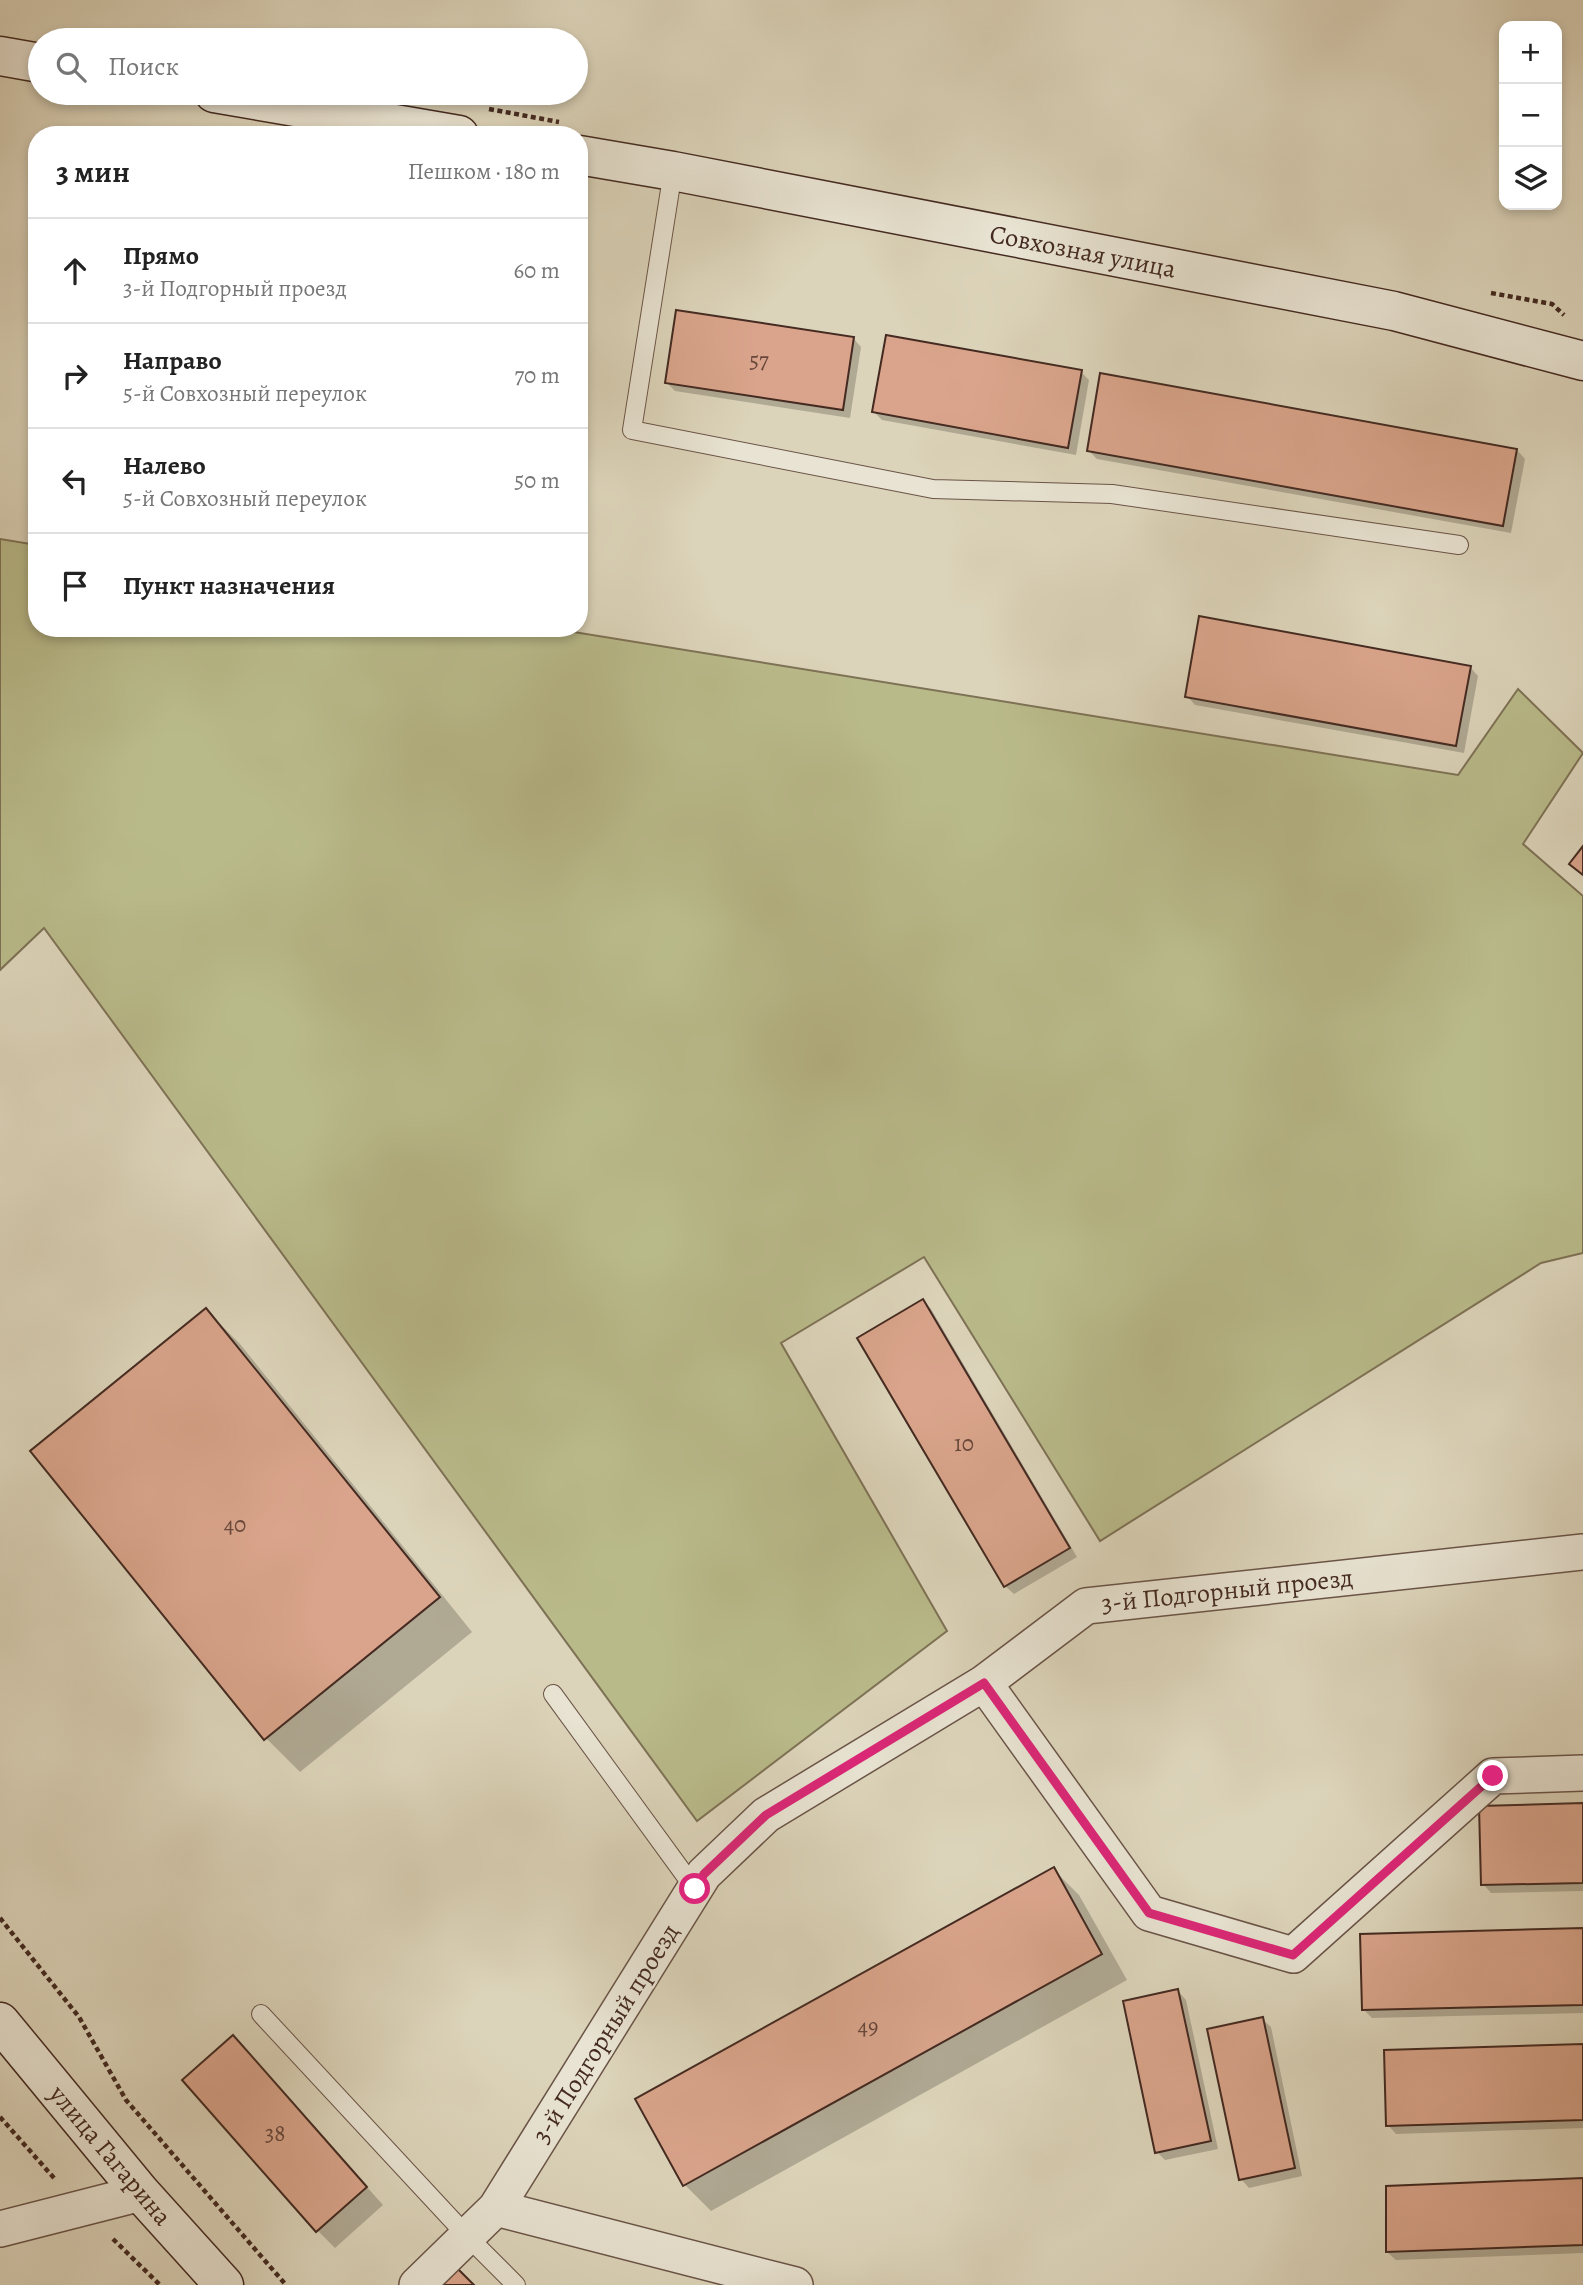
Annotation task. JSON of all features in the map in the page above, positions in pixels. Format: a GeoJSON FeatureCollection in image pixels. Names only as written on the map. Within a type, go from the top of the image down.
{"type":"FeatureCollection","features":[{"type":"Feature","properties":{"kind":"street"},"geometry":{"type":"LineString","coordinates":[[0,56],[28,61]]}},
{"type":"Feature","properties":{"kind":"street"},"geometry":{"type":"LineString","coordinates":[[284,105],[406,126]]}},
{"type":"Feature","properties":{"kind":"street","name":"Совхозная улица"},"geometry":{"type":"LineString","coordinates":[[588,157],[1394,311],[1583,361]]}},
{"type":"Feature","properties":{"kind":"street","name":"3-й Подгорный проезд"},"geometry":{"type":"LineString","coordinates":[[417,2285],[496,2208],[704,1874],[766,1815],[984,1683],[1086,1605],[1583,1552]]}},
{"type":"Feature","properties":{"kind":"street"},"geometry":{"type":"LineString","coordinates":[[984,1683],[1149,1913],[1293,1955],[1493,1776],[1583,1773]]}},
{"type":"Feature","properties":{"kind":"street","name":"улица Гагарина"},"geometry":{"type":"LineString","coordinates":[[0,2022],[141,2193],[224,2285]]}},
{"type":"Feature","properties":{"kind":"street"},"geometry":{"type":"LineString","coordinates":[[0,2229],[141,2193]]}},
{"type":"Feature","properties":{"kind":"street"},"geometry":{"type":"LineString","coordinates":[[496,2208],[795,2285]]}},
{"type":"Feature","properties":{"kind":"lane"},"geometry":{"type":"LineString","coordinates":[[673,172],[632,430],[933,489],[1112,494],[1459,545]]}},
{"type":"Feature","properties":{"kind":"lane"},"geometry":{"type":"LineString","coordinates":[[553,1694],[695,1889]]}},
{"type":"Feature","properties":{"kind":"lane"},"geometry":{"type":"LineString","coordinates":[[261,2014],[516,2285]]}},
{"type":"Feature","properties":{"kind":"path"},"geometry":{"type":"LineString","coordinates":[[0,1918],[79,2017],[126,2100],[286,2285]]}},
{"type":"Feature","properties":{"kind":"green space"},"geometry":{"type":"Polygon","coordinates":[[[0,539],[28,544],[28,637],[588,637],[588,634],[1458,775],[1518,689],[1583,753],[1523,844],[1583,896],[1583,1253],[1541,1263],[1100,1541],[924,1257],[781,1343],[947,1631],[697,1821],[44,928],[0,970],[0,539]]]}},
{"type":"Feature","properties":{"kind":"building"},"geometry":{"type":"Polygon","coordinates":[[[676,310],[854,337],[843,410],[665,383],[676,310]]]}},
{"type":"Feature","properties":{"kind":"building"},"geometry":{"type":"Polygon","coordinates":[[[886,335],[1082,370],[1068,448],[872,412],[886,335]]]}},
{"type":"Feature","properties":{"kind":"building"},"geometry":{"type":"Polygon","coordinates":[[[1100,373],[1517,449],[1503,526],[1087,451],[1100,373]]]}},
{"type":"Feature","properties":{"kind":"building"},"geometry":{"type":"Polygon","coordinates":[[[1199,616],[1471,666],[1456,746],[1185,697],[1199,616]]]}},
{"type":"Feature","properties":{"kind":"building"},"geometry":{"type":"Polygon","coordinates":[[[1583,846],[1583,875],[1569,864],[1583,846]]]}},
{"type":"Feature","properties":{"kind":"building"},"geometry":{"type":"Polygon","coordinates":[[[923,1299],[1070,1548],[1004,1587],[857,1338],[923,1299]]]}},
{"type":"Feature","properties":{"kind":"building"},"geometry":{"type":"Polygon","coordinates":[[[206,1308],[440,1597],[264,1740],[30,1451],[206,1308]]]}},
{"type":"Feature","properties":{"kind":"building"},"geometry":{"type":"Polygon","coordinates":[[[1583,1803],[1583,1883],[1481,1885],[1479,1806],[1583,1803]]]}},
{"type":"Feature","properties":{"kind":"building"},"geometry":{"type":"Polygon","coordinates":[[[1054,1867],[1102,1954],[683,2186],[635,2099],[1054,1867]]]}},
{"type":"Feature","properties":{"kind":"building"},"geometry":{"type":"Polygon","coordinates":[[[1583,1928],[1583,2005],[1362,2010],[1360,1934],[1583,1928]]]}},
{"type":"Feature","properties":{"kind":"building"},"geometry":{"type":"Polygon","coordinates":[[[1178,1989],[1211,2141],[1155,2153],[1123,2001],[1178,1989]]]}},
{"type":"Feature","properties":{"kind":"building"},"geometry":{"type":"Polygon","coordinates":[[[1263,2017],[1295,2168],[1239,2180],[1207,2029],[1263,2017]]]}},
{"type":"Feature","properties":{"kind":"building"},"geometry":{"type":"Polygon","coordinates":[[[233,2035],[367,2187],[316,2232],[182,2080],[233,2035]]]}},
{"type":"Feature","properties":{"kind":"building"},"geometry":{"type":"Polygon","coordinates":[[[1583,2044],[1583,2120],[1386,2126],[1384,2050],[1583,2044]]]}},
{"type":"Feature","properties":{"kind":"building"},"geometry":{"type":"Polygon","coordinates":[[[1583,2178],[1583,2245],[1386,2252],[1386,2186],[1583,2178]]]}},
{"type":"Feature","properties":{"kind":"building"},"geometry":{"type":"Polygon","coordinates":[[[458,2269],[474,2285],[442,2285],[458,2269]]]}},
{"type":"Feature","properties":{"kind":"route"},"geometry":{"type":"LineString","coordinates":[[695,1889],[704,1874],[766,1815],[984,1683],[1149,1913],[1293,1955],[1493,1776]]}}]}
